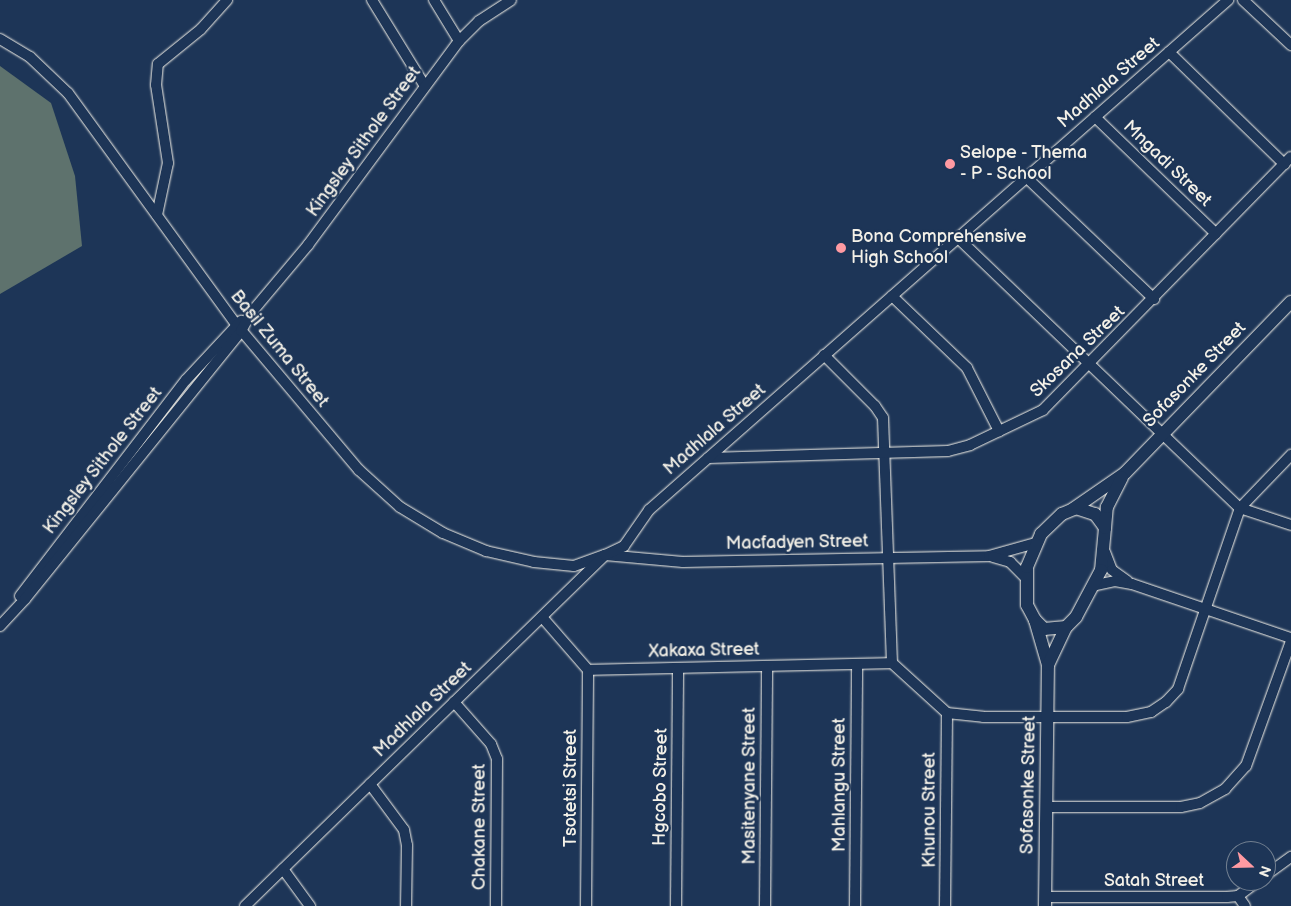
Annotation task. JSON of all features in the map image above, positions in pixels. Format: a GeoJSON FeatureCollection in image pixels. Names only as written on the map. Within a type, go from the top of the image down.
{"type":"FeatureCollection","features":[{"type":"Feature","properties":{"kind":"main road","name":"Sofasonke Street"},"geometry":{"type":"LineString","coordinates":[[1045,902],[1048,665],[1035,620],[1027,605],[1025,577],[1036,543],[1055,520],[1125,473],[1291,302]]}},
{"type":"Feature","properties":{"kind":"main road","name":"Sofasonke Street"},"geometry":{"type":"LineString","coordinates":[[1048,665],[1066,627],[1084,607],[1096,585],[1105,552],[1105,528],[1109,500],[1125,473]]}},
{"type":"Feature","properties":{"kind":"main road"},"geometry":{"type":"LineString","coordinates":[[1071,510],[1087,510],[1096,514],[1105,528]]}},
{"type":"Feature","properties":{"kind":"main road"},"geometry":{"type":"LineString","coordinates":[[1035,620],[1050,630],[1066,627]]}},
{"type":"Feature","properties":{"kind":"street"},"geometry":{"type":"LineString","coordinates":[[156,215],[168,163],[156,85],[158,64],[201,29],[227,0]]}},
{"type":"Feature","properties":{"kind":"street"},"geometry":{"type":"LineString","coordinates":[[372,0],[425,86]]}},
{"type":"Feature","properties":{"kind":"street"},"geometry":{"type":"LineString","coordinates":[[434,0],[459,41]]}},
{"type":"Feature","properties":{"kind":"street","name":"Kingsley Sithole Street"},"geometry":{"type":"LineString","coordinates":[[0,626],[37,572],[186,380],[239,328],[308,245],[459,41],[479,21],[511,0]]}},
{"type":"Feature","properties":{"kind":"street","name":"Madhlala Street"},"geometry":{"type":"LineString","coordinates":[[245,906],[606,555],[624,546],[649,510],[1228,0]]}},
{"type":"Feature","properties":{"kind":"street"},"geometry":{"type":"LineString","coordinates":[[1243,0],[1291,45]]}},
{"type":"Feature","properties":{"kind":"street","name":"Basil Zuma Street"},"geometry":{"type":"LineString","coordinates":[[0,39],[30,57],[68,93],[239,328],[359,470],[400,507],[431,526],[486,551],[534,562],[574,566],[606,555]]}},
{"type":"Feature","properties":{"kind":"street"},"geometry":{"type":"LineString","coordinates":[[1169,52],[1288,160]]}},
{"type":"Feature","properties":{"kind":"street","name":"Mngadi Street"},"geometry":{"type":"LineString","coordinates":[[1095,117],[1216,234]]}},
{"type":"Feature","properties":{"kind":"street","name":"Skosana Street"},"geometry":{"type":"LineString","coordinates":[[708,458],[958,449],[1043,410],[1092,364],[1288,160]]}},
{"type":"Feature","properties":{"kind":"street"},"geometry":{"type":"LineString","coordinates":[[1026,177],[1154,299]]}},
{"type":"Feature","properties":{"kind":"street"},"geometry":{"type":"LineString","coordinates":[[958,238],[1092,364],[1240,508],[1291,525]]}},
{"type":"Feature","properties":{"kind":"street"},"geometry":{"type":"LineString","coordinates":[[892,296],[967,368],[999,431]]}},
{"type":"Feature","properties":{"kind":"street"},"geometry":{"type":"LineString","coordinates":[[824,355],[879,411],[885,428],[892,663],[947,713],[1048,718],[1127,717],[1151,712],[1178,689],[1240,508],[1291,455]]}},
{"type":"Feature","properties":{"kind":"street","name":"Macfadyen Street"},"geometry":{"type":"LineString","coordinates":[[606,555],[683,562],[989,556],[1036,543]]}},
{"type":"Feature","properties":{"kind":"street"},"geometry":{"type":"LineString","coordinates":[[1105,552],[1112,570],[1132,584]]}},
{"type":"Feature","properties":{"kind":"street","name":"Macfadyen Street"},"geometry":{"type":"LineString","coordinates":[[989,556],[1010,562],[1025,577]]}},
{"type":"Feature","properties":{"kind":"street"},"geometry":{"type":"LineString","coordinates":[[1047,808],[1181,807],[1200,802],[1225,789],[1246,766],[1291,640],[1132,584],[1116,581],[1096,585]]}},
{"type":"Feature","properties":{"kind":"street"},"geometry":{"type":"LineString","coordinates":[[542,617],[588,670]]}},
{"type":"Feature","properties":{"kind":"street","name":"Xakaxa Street"},"geometry":{"type":"LineString","coordinates":[[588,670],[892,663]]}},
{"type":"Feature","properties":{"kind":"street","name":"Mahlangu Street"},"geometry":{"type":"LineString","coordinates":[[855,906],[858,664]]}},
{"type":"Feature","properties":{"kind":"street","name":"Masitenyane Street"},"geometry":{"type":"LineString","coordinates":[[765,906],[767,666]]}},
{"type":"Feature","properties":{"kind":"street","name":"Hgcobo Street"},"geometry":{"type":"LineString","coordinates":[[676,906],[678,668]]}},
{"type":"Feature","properties":{"kind":"street","name":"Tsotetsi Street"},"geometry":{"type":"LineString","coordinates":[[586,906],[588,670]]}},
{"type":"Feature","properties":{"kind":"street","name":"Chakane Street"},"geometry":{"type":"LineString","coordinates":[[454,702],[491,744],[497,759],[496,906]]}},
{"type":"Feature","properties":{"kind":"street","name":"Khunou Street"},"geometry":{"type":"LineString","coordinates":[[945,906],[947,713]]}},
{"type":"Feature","properties":{"kind":"street"},"geometry":{"type":"LineString","coordinates":[[370,784],[399,821],[406,836],[406,906]]}},
{"type":"Feature","properties":{"kind":"street"},"geometry":{"type":"LineString","coordinates":[[1276,868],[1291,857]]}},
{"type":"Feature","properties":{"kind":"street"},"geometry":{"type":"LineString","coordinates":[[283,869],[310,906]]}},
{"type":"Feature","properties":{"kind":"street"},"geometry":{"type":"LineString","coordinates":[[1244,906],[1238,896],[1245,891]]}},
{"type":"Feature","properties":{"kind":"street","name":"Satah Street"},"geometry":{"type":"LineString","coordinates":[[1045,902],[1238,896]]}},
{"type":"Feature","properties":{"kind":"green space"},"geometry":{"type":"Polygon","coordinates":[[[0,66],[51,103],[75,176],[82,246],[0,294],[0,66]]]}},
{"type":"Feature","properties":{"kind":"place","name":"Selope - Thema - P - School"},"geometry":{"type":"Point","coordinates":[950,164]}},
{"type":"Feature","properties":{"kind":"place","name":"Bona Comprehensive High School"},"geometry":{"type":"Point","coordinates":[841,248]}}]}
